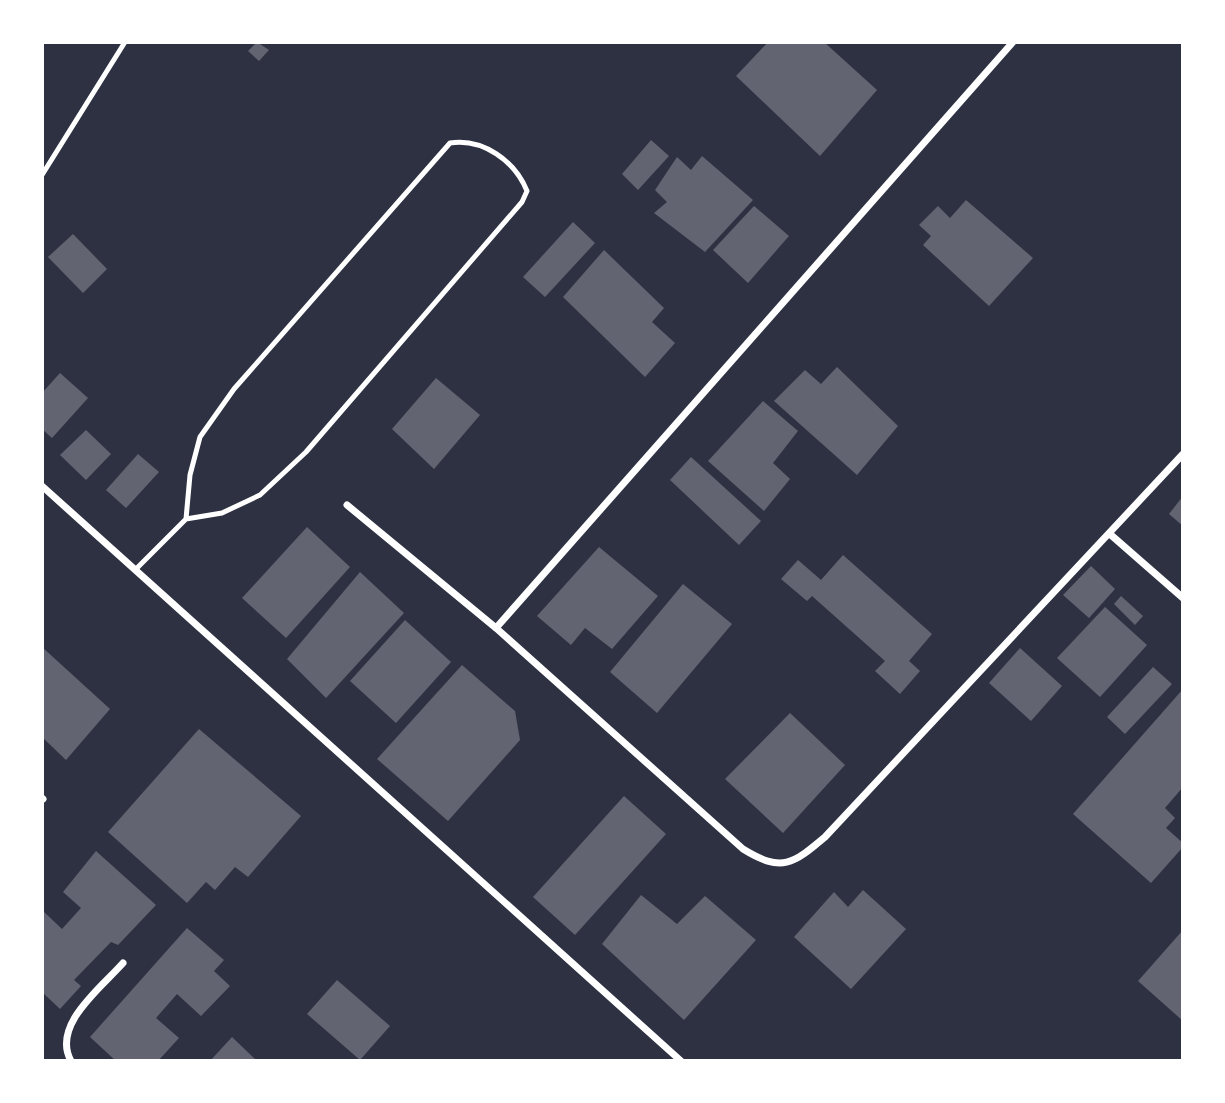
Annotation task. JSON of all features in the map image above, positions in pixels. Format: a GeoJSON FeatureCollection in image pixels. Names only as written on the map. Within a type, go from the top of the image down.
{"type":"FeatureCollection","features":[{"type":"Feature","properties":{"kind":"street"},"geometry":{"type":"LineString","coordinates":[[496,628],[1013,42]]}},
{"type":"Feature","properties":{"kind":"street"},"geometry":{"type":"LineString","coordinates":[[347,505],[496,628],[743,849],[778,865],[791,862],[825,837],[1111,535],[1183,454]]}},
{"type":"Feature","properties":{"kind":"street"},"geometry":{"type":"LineString","coordinates":[[42,486],[681,1061]]}},
{"type":"Feature","properties":{"kind":"street"},"geometry":{"type":"LineString","coordinates":[[1111,535],[1183,598]]}},
{"type":"Feature","properties":{"kind":"street"},"geometry":{"type":"LineString","coordinates":[[71,1061],[66,1040],[72,1021],[123,963]]}},
{"type":"Feature","properties":{"kind":"lane"},"geometry":{"type":"LineString","coordinates":[[42,175],[57,156],[125,42]]}},
{"type":"Feature","properties":{"kind":"lane"},"geometry":{"type":"LineString","coordinates":[[135,570],[186,519],[222,513],[260,495],[306,452],[522,202],[527,191],[522,178],[507,162],[483,146],[462,141],[450,143],[234,389],[200,437],[190,475],[186,519]]}},
{"type":"Feature","properties":{"kind":"building"},"geometry":{"type":"Polygon","coordinates":[[[257,42],[269,50],[259,61],[248,51],[257,42]]]}},
{"type":"Feature","properties":{"kind":"building"},"geometry":{"type":"Polygon","coordinates":[[[768,42],[824,42],[877,90],[820,156],[736,76],[768,42]]]}},
{"type":"Feature","properties":{"kind":"building"},"geometry":{"type":"Polygon","coordinates":[[[651,140],[669,156],[638,190],[622,174],[651,140]]]}},
{"type":"Feature","properties":{"kind":"building"},"geometry":{"type":"Polygon","coordinates":[[[702,156],[753,200],[705,252],[654,213],[667,202],[655,190],[677,157],[691,170],[702,156]]]}},
{"type":"Feature","properties":{"kind":"building"},"geometry":{"type":"Polygon","coordinates":[[[966,200],[1033,258],[989,306],[923,245],[931,236],[919,225],[938,206],[950,218],[966,200]]]}},
{"type":"Feature","properties":{"kind":"building"},"geometry":{"type":"Polygon","coordinates":[[[754,206],[789,236],[748,283],[713,250],[754,206]]]}},
{"type":"Feature","properties":{"kind":"building"},"geometry":{"type":"Polygon","coordinates":[[[573,222],[595,243],[545,297],[523,277],[573,222]]]}},
{"type":"Feature","properties":{"kind":"building"},"geometry":{"type":"Polygon","coordinates":[[[73,234],[107,269],[83,293],[48,257],[73,234]]]}},
{"type":"Feature","properties":{"kind":"building"},"geometry":{"type":"Polygon","coordinates":[[[604,250],[664,308],[652,322],[675,343],[645,377],[563,297],[604,250]]]}},
{"type":"Feature","properties":{"kind":"building"},"geometry":{"type":"Polygon","coordinates":[[[837,367],[898,426],[857,475],[774,401],[805,370],[821,384],[837,367]]]}},
{"type":"Feature","properties":{"kind":"building"},"geometry":{"type":"Polygon","coordinates":[[[60,373],[88,398],[52,438],[42,429],[42,393],[60,373]]]}},
{"type":"Feature","properties":{"kind":"building"},"geometry":{"type":"Polygon","coordinates":[[[436,378],[480,415],[434,469],[392,429],[436,378]]]}},
{"type":"Feature","properties":{"kind":"building"},"geometry":{"type":"Polygon","coordinates":[[[763,401],[798,431],[773,463],[790,479],[764,511],[708,461],[763,401]]]}},
{"type":"Feature","properties":{"kind":"building"},"geometry":{"type":"Polygon","coordinates":[[[86,430],[111,454],[86,480],[60,455],[86,430]]]}},
{"type":"Feature","properties":{"kind":"building"},"geometry":{"type":"Polygon","coordinates":[[[138,454],[159,472],[126,508],[106,490],[138,454]]]}},
{"type":"Feature","properties":{"kind":"building"},"geometry":{"type":"Polygon","coordinates":[[[691,457],[761,521],[739,545],[670,480],[691,457]]]}},
{"type":"Feature","properties":{"kind":"building"},"geometry":{"type":"Polygon","coordinates":[[[1183,496],[1183,526],[1169,514],[1183,496]]]}},
{"type":"Feature","properties":{"kind":"building"},"geometry":{"type":"Polygon","coordinates":[[[307,527],[350,567],[286,638],[242,598],[307,527]]]}},
{"type":"Feature","properties":{"kind":"building"},"geometry":{"type":"Polygon","coordinates":[[[599,547],[658,596],[612,649],[585,628],[571,645],[537,616],[599,547]]]}},
{"type":"Feature","properties":{"kind":"building"},"geometry":{"type":"Polygon","coordinates":[[[843,555],[932,634],[909,661],[920,671],[900,694],[875,671],[885,661],[812,596],[807,601],[781,579],[798,560],[821,580],[843,555]]]}},
{"type":"Feature","properties":{"kind":"building"},"geometry":{"type":"Polygon","coordinates":[[[1091,566],[1115,589],[1089,618],[1063,595],[1091,566]]]}},
{"type":"Feature","properties":{"kind":"building"},"geometry":{"type":"Polygon","coordinates":[[[360,572],[404,613],[326,698],[287,659],[360,572]]]}},
{"type":"Feature","properties":{"kind":"building"},"geometry":{"type":"Polygon","coordinates":[[[683,584],[732,624],[657,713],[610,672],[683,584]]]}},
{"type":"Feature","properties":{"kind":"building"},"geometry":{"type":"Polygon","coordinates":[[[1121,596],[1143,616],[1135,625],[1114,604],[1121,596]]]}},
{"type":"Feature","properties":{"kind":"building"},"geometry":{"type":"Polygon","coordinates":[[[1105,607],[1147,645],[1100,697],[1057,658],[1105,607]]]}},
{"type":"Feature","properties":{"kind":"building"},"geometry":{"type":"Polygon","coordinates":[[[405,620],[451,662],[396,723],[350,681],[405,620]]]}},
{"type":"Feature","properties":{"kind":"building"},"geometry":{"type":"Polygon","coordinates":[[[42,647],[110,709],[66,760],[42,737],[42,647]]]}},
{"type":"Feature","properties":{"kind":"building"},"geometry":{"type":"Polygon","coordinates":[[[1020,648],[1062,686],[1031,721],[989,683],[1020,648]]]}},
{"type":"Feature","properties":{"kind":"building"},"geometry":{"type":"Polygon","coordinates":[[[462,665],[515,711],[520,740],[448,821],[377,759],[462,665]]]}},
{"type":"Feature","properties":{"kind":"building"},"geometry":{"type":"Polygon","coordinates":[[[1153,667],[1172,684],[1125,734],[1107,717],[1153,667]]]}},
{"type":"Feature","properties":{"kind":"building"},"geometry":{"type":"Polygon","coordinates":[[[1183,689],[1183,787],[1165,808],[1175,818],[1166,828],[1183,843],[1183,847],[1151,883],[1073,814],[1183,689]]]}},
{"type":"Feature","properties":{"kind":"building"},"geometry":{"type":"Polygon","coordinates":[[[790,713],[845,765],[783,833],[725,779],[790,713]]]}},
{"type":"Feature","properties":{"kind":"building"},"geometry":{"type":"Polygon","coordinates":[[[199,729],[301,816],[248,877],[235,867],[215,890],[206,882],[187,903],[108,832],[199,729]]]}},
{"type":"Feature","properties":{"kind":"building"},"geometry":{"type":"Polygon","coordinates":[[[624,796],[666,834],[575,935],[533,897],[624,796]]]}},
{"type":"Feature","properties":{"kind":"building"},"geometry":{"type":"Polygon","coordinates":[[[96,851],[156,905],[118,945],[111,942],[74,980],[81,986],[60,1009],[42,992],[42,910],[62,929],[81,908],[63,892],[96,851]]]}},
{"type":"Feature","properties":{"kind":"building"},"geometry":{"type":"Polygon","coordinates":[[[863,890],[906,929],[851,989],[794,937],[834,892],[848,907],[863,890]]]}},
{"type":"Feature","properties":{"kind":"building"},"geometry":{"type":"Polygon","coordinates":[[[641,895],[677,924],[705,896],[756,940],[684,1020],[602,944],[641,895]]]}},
{"type":"Feature","properties":{"kind":"building"},"geometry":{"type":"Polygon","coordinates":[[[187,928],[224,960],[214,971],[230,986],[201,1016],[177,994],[156,1018],[179,1038],[158,1061],[116,1061],[90,1037],[187,928]]]}},
{"type":"Feature","properties":{"kind":"building"},"geometry":{"type":"Polygon","coordinates":[[[1183,930],[1183,1021],[1138,981],[1183,930]]]}},
{"type":"Feature","properties":{"kind":"building"},"geometry":{"type":"Polygon","coordinates":[[[337,980],[390,1026],[360,1060],[307,1014],[337,980]]]}},
{"type":"Feature","properties":{"kind":"building"},"geometry":{"type":"Polygon","coordinates":[[[232,1037],[257,1061],[210,1061],[232,1037]]]}}]}
